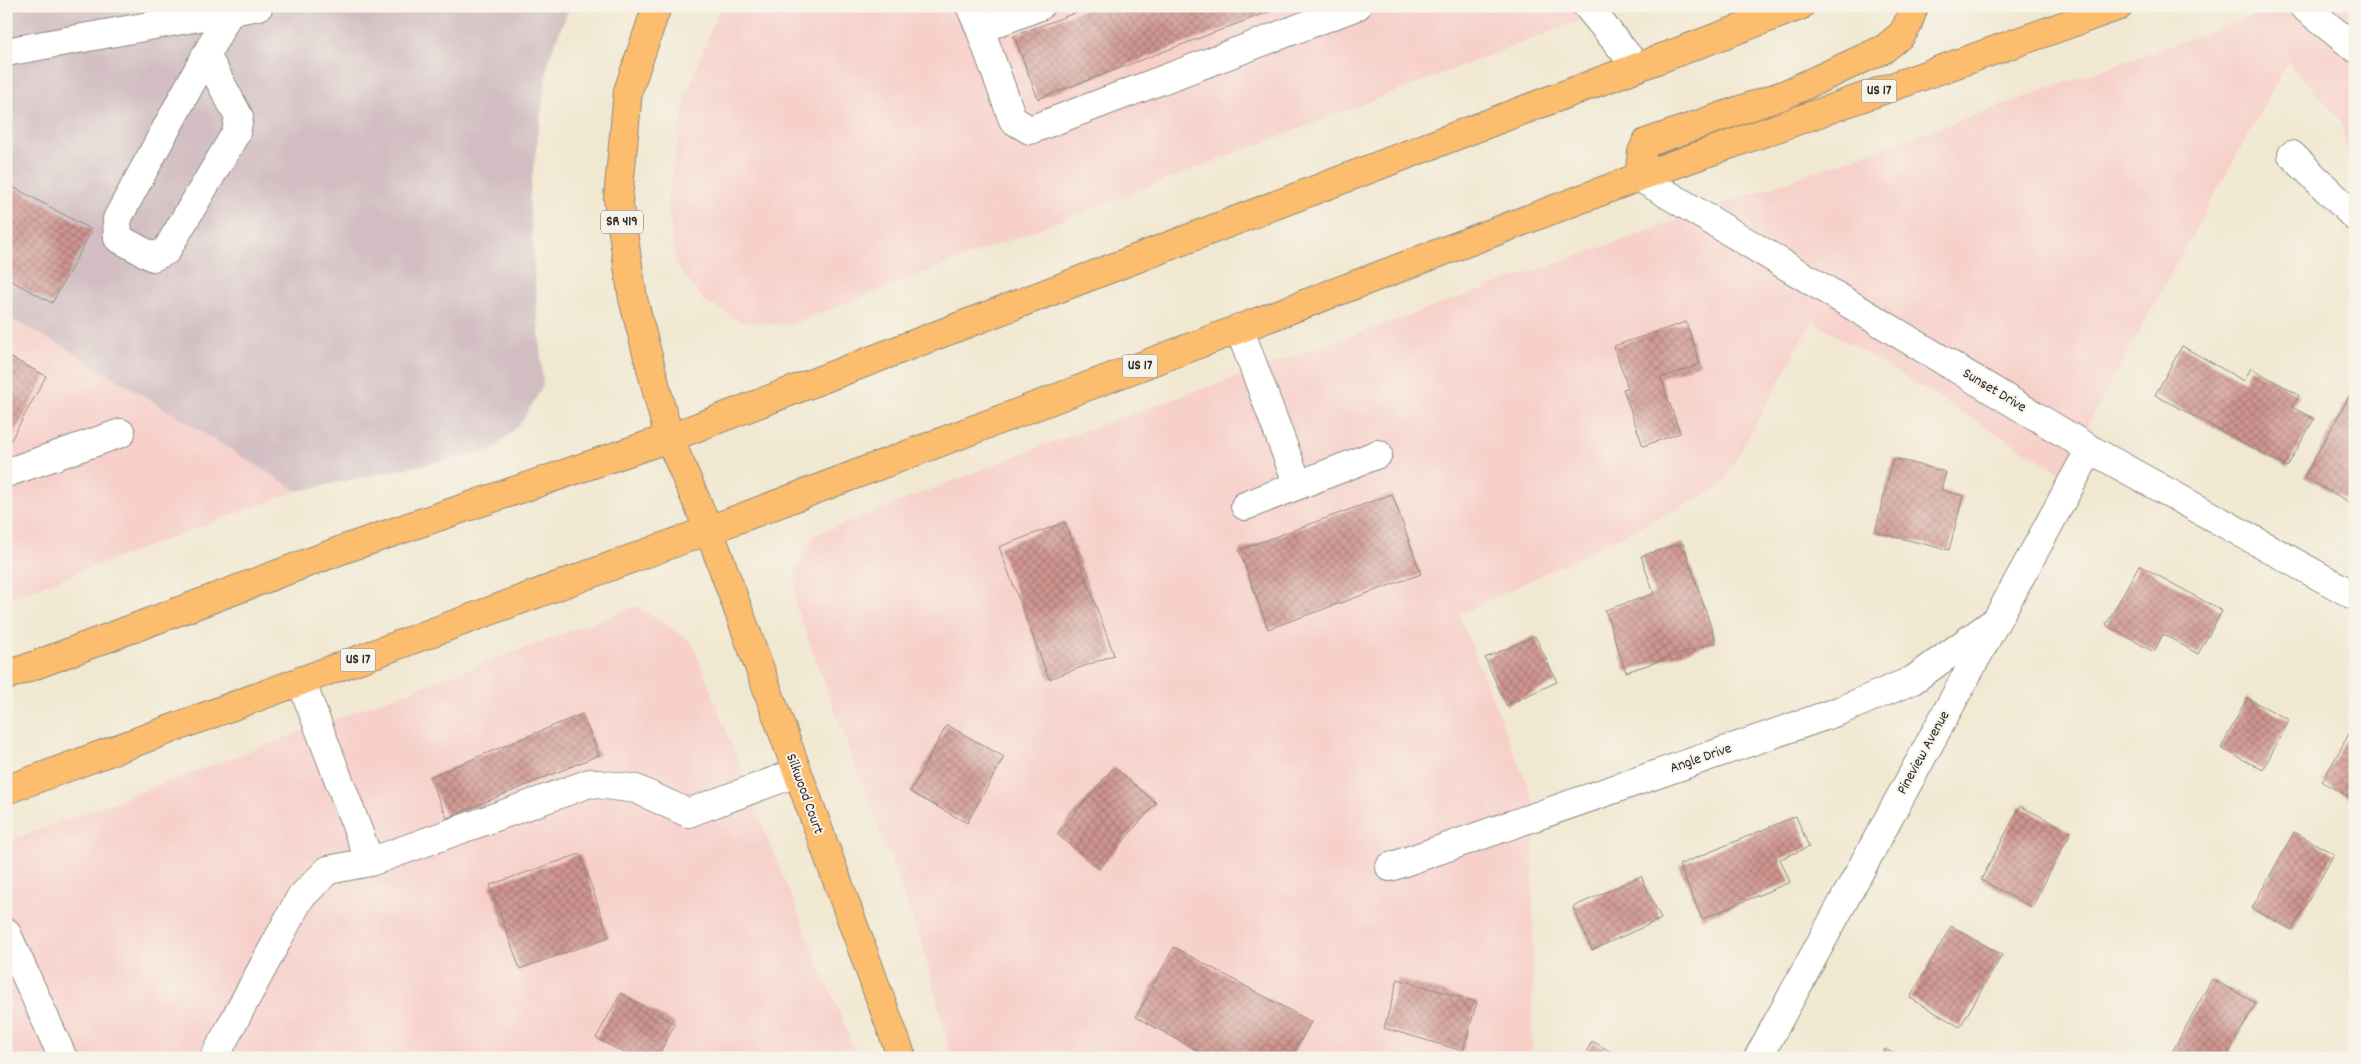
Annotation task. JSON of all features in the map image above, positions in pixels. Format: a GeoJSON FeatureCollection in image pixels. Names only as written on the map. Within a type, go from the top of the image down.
{"type":"FeatureCollection","features":[{"type":"Feature","properties":{"kind":"main road","name":"SR 419"},"geometry":{"type":"LineString","coordinates":[[657,6],[628,91],[618,199],[633,299],[669,438],[709,530]]}},
{"type":"Feature","properties":{"kind":"main road"},"geometry":{"type":"LineString","coordinates":[[6,676],[347,548],[669,438],[1800,6]]}},
{"type":"Feature","properties":{"kind":"main road"},"geometry":{"type":"LineString","coordinates":[[1638,177],[1642,152],[1646,143],[1786,94],[1884,49],[1901,35],[1907,26],[1914,6]]}},
{"type":"Feature","properties":{"kind":"main road","name":"US 17"},"geometry":{"type":"LineString","coordinates":[[6,790],[709,530],[1638,177],[2119,6]]}},
{"type":"Feature","properties":{"kind":"main road","name":"Silkwood Court"},"geometry":{"type":"LineString","coordinates":[[709,530],[796,773],[902,1058]]}},
{"type":"Feature","properties":{"kind":"street"},"geometry":{"type":"LineString","coordinates":[[6,52],[259,6]]}},
{"type":"Feature","properties":{"kind":"street"},"geometry":{"type":"LineString","coordinates":[[1040,6],[975,18],[1013,120],[1030,130],[1357,6]]}},
{"type":"Feature","properties":{"kind":"street"},"geometry":{"type":"LineString","coordinates":[[1587,6],[1637,67]]}},
{"type":"Feature","properties":{"kind":"street"},"geometry":{"type":"LineString","coordinates":[[2303,6],[2355,48]]}},
{"type":"Feature","properties":{"kind":"street"},"geometry":{"type":"LineString","coordinates":[[206,55],[239,117],[236,133],[166,251],[153,257],[118,238],[116,219],[230,11]]}},
{"type":"Feature","properties":{"kind":"street"},"geometry":{"type":"LineString","coordinates":[[2292,155],[2355,217]]}},
{"type":"Feature","properties":{"kind":"street","name":"Sunset Drive"},"geometry":{"type":"LineString","coordinates":[[1638,177],[2090,449],[2355,596]]}},
{"type":"Feature","properties":{"kind":"street"},"geometry":{"type":"LineString","coordinates":[[1239,328],[1298,485]]}},
{"type":"Feature","properties":{"kind":"street"},"geometry":{"type":"LineString","coordinates":[[6,473],[121,433]]}},
{"type":"Feature","properties":{"kind":"street","name":"Pineview Avenue"},"geometry":{"type":"LineString","coordinates":[[1758,1058],[2090,449]]}},
{"type":"Feature","properties":{"kind":"street"},"geometry":{"type":"LineString","coordinates":[[1245,506],[1378,454]]}},
{"type":"Feature","properties":{"kind":"street","name":"Angle Drive"},"geometry":{"type":"LineString","coordinates":[[1390,867],[1839,711],[1913,680],[1996,620]]}},
{"type":"Feature","properties":{"kind":"street"},"geometry":{"type":"LineString","coordinates":[[301,681],[370,862]]}},
{"type":"Feature","properties":{"kind":"street"},"geometry":{"type":"LineString","coordinates":[[214,1058],[300,898],[328,870],[370,862],[590,783],[636,789],[688,813],[796,773]]}},
{"type":"Feature","properties":{"kind":"street"},"geometry":{"type":"LineString","coordinates":[[6,932],[63,1058]]}},
{"type":"Feature","properties":{"kind":"shaded area"},"geometry":{"type":"Polygon","coordinates":[[[6,6],[570,6],[549,58],[529,199],[543,386],[521,423],[493,450],[298,491],[64,347],[6,317],[6,6]]]}},
{"type":"Feature","properties":{"kind":"shaded area"},"geometry":{"type":"Polygon","coordinates":[[[720,6],[1618,6],[789,325],[741,322],[703,300],[676,264],[667,202],[686,95],[720,6]]]}},
{"type":"Feature","properties":{"kind":"shaded area"},"geometry":{"type":"Polygon","coordinates":[[[2282,6],[2355,6],[2355,190],[2341,121],[2288,62],[2061,473],[1813,321],[1720,488],[1459,615],[1534,802],[1532,1058],[952,1058],[923,947],[795,604],[795,572],[813,536],[1044,445],[2282,6]]]}},
{"type":"Feature","properties":{"kind":"shaded area"},"geometry":{"type":"Polygon","coordinates":[[[6,317],[64,347],[298,491],[6,599],[6,317]]]}},
{"type":"Feature","properties":{"kind":"shaded area"},"geometry":{"type":"Polygon","coordinates":[[[637,606],[692,642],[777,862],[858,1058],[6,1058],[6,842],[637,606]]]}},
{"type":"Feature","properties":{"kind":"building"},"geometry":{"type":"Polygon","coordinates":[[[1093,6],[1284,6],[1038,99],[1014,36],[1093,6]]]}},
{"type":"Feature","properties":{"kind":"building"},"geometry":{"type":"Polygon","coordinates":[[[6,183],[92,230],[52,303],[6,278],[6,183]]]}},
{"type":"Feature","properties":{"kind":"building"},"geometry":{"type":"Polygon","coordinates":[[[1686,322],[1700,364],[1661,378],[1680,433],[1643,446],[1623,389],[1628,388],[1614,346],[1686,322]]]}},
{"type":"Feature","properties":{"kind":"building"},"geometry":{"type":"Polygon","coordinates":[[[2182,346],[2244,381],[2251,368],[2299,395],[2292,407],[2314,419],[2287,467],[2155,395],[2182,346]]]}},
{"type":"Feature","properties":{"kind":"building"},"geometry":{"type":"Polygon","coordinates":[[[6,355],[46,376],[6,449],[6,355]]]}},
{"type":"Feature","properties":{"kind":"building"},"geometry":{"type":"Polygon","coordinates":[[[2355,386],[2355,505],[2304,477],[2355,386]]]}},
{"type":"Feature","properties":{"kind":"building"},"geometry":{"type":"Polygon","coordinates":[[[1893,458],[1946,472],[1941,490],[1963,496],[1949,550],[1875,532],[1893,458]]]}},
{"type":"Feature","properties":{"kind":"building"},"geometry":{"type":"Polygon","coordinates":[[[1392,494],[1421,574],[1268,629],[1239,550],[1392,494]]]}},
{"type":"Feature","properties":{"kind":"building"},"geometry":{"type":"Polygon","coordinates":[[[1065,522],[1114,655],[1049,679],[999,547],[1065,522]]]}},
{"type":"Feature","properties":{"kind":"building"},"geometry":{"type":"Polygon","coordinates":[[[1683,543],[1716,642],[1626,672],[1605,610],[1654,594],[1641,556],[1683,543]]]}},
{"type":"Feature","properties":{"kind":"building"},"geometry":{"type":"Polygon","coordinates":[[[2139,565],[2222,611],[2198,654],[2163,634],[2154,652],[2106,625],[2139,565]]]}},
{"type":"Feature","properties":{"kind":"building"},"geometry":{"type":"Polygon","coordinates":[[[1535,636],[1557,682],[1506,705],[1485,658],[1535,636]]]}},
{"type":"Feature","properties":{"kind":"building"},"geometry":{"type":"Polygon","coordinates":[[[2247,698],[2289,720],[2263,770],[2221,748],[2247,698]]]}},
{"type":"Feature","properties":{"kind":"building"},"geometry":{"type":"Polygon","coordinates":[[[582,714],[599,755],[447,818],[429,777],[582,714]]]}},
{"type":"Feature","properties":{"kind":"building"},"geometry":{"type":"Polygon","coordinates":[[[947,725],[1004,757],[967,823],[910,792],[947,725]]]}},
{"type":"Feature","properties":{"kind":"building"},"geometry":{"type":"Polygon","coordinates":[[[2350,732],[2355,734],[2355,800],[2322,782],[2350,732]]]}},
{"type":"Feature","properties":{"kind":"building"},"geometry":{"type":"Polygon","coordinates":[[[1114,767],[1156,803],[1099,869],[1057,834],[1114,767]]]}},
{"type":"Feature","properties":{"kind":"building"},"geometry":{"type":"Polygon","coordinates":[[[2020,806],[2071,832],[2032,907],[1981,880],[2020,806]]]}},
{"type":"Feature","properties":{"kind":"building"},"geometry":{"type":"Polygon","coordinates":[[[1796,816],[1809,847],[1780,859],[1790,882],[1702,919],[1679,865],[1796,816]]]}},
{"type":"Feature","properties":{"kind":"building"},"geometry":{"type":"Polygon","coordinates":[[[2294,832],[2334,854],[2292,930],[2252,908],[2294,832]]]}},
{"type":"Feature","properties":{"kind":"building"},"geometry":{"type":"Polygon","coordinates":[[[580,854],[609,937],[520,969],[490,885],[580,854]]]}},
{"type":"Feature","properties":{"kind":"building"},"geometry":{"type":"Polygon","coordinates":[[[1641,876],[1661,919],[1592,950],[1573,907],[1641,876]]]}},
{"type":"Feature","properties":{"kind":"building"},"geometry":{"type":"Polygon","coordinates":[[[1951,926],[2002,955],[1960,1027],[1910,998],[1951,926]]]}},
{"type":"Feature","properties":{"kind":"building"},"geometry":{"type":"Polygon","coordinates":[[[1174,947],[1311,1022],[1291,1058],[1211,1058],[1136,1017],[1174,947]]]}},
{"type":"Feature","properties":{"kind":"building"},"geometry":{"type":"Polygon","coordinates":[[[1398,979],[1477,1002],[1463,1051],[1384,1028],[1398,979]]]}},
{"type":"Feature","properties":{"kind":"building"},"geometry":{"type":"Polygon","coordinates":[[[2212,979],[2256,1003],[2226,1058],[2173,1058],[2170,1056],[2212,979]]]}},
{"type":"Feature","properties":{"kind":"building"},"geometry":{"type":"Polygon","coordinates":[[[621,993],[675,1024],[657,1058],[633,1058],[596,1038],[621,993]]]}},
{"type":"Feature","properties":{"kind":"building"},"geometry":{"type":"Polygon","coordinates":[[[1592,1041],[1622,1058],[1583,1058],[1592,1041]]]}},
{"type":"Feature","properties":{"kind":"building"},"geometry":{"type":"Polygon","coordinates":[[[1885,1049],[1902,1058],[1880,1058],[1885,1049]]]}}]}
